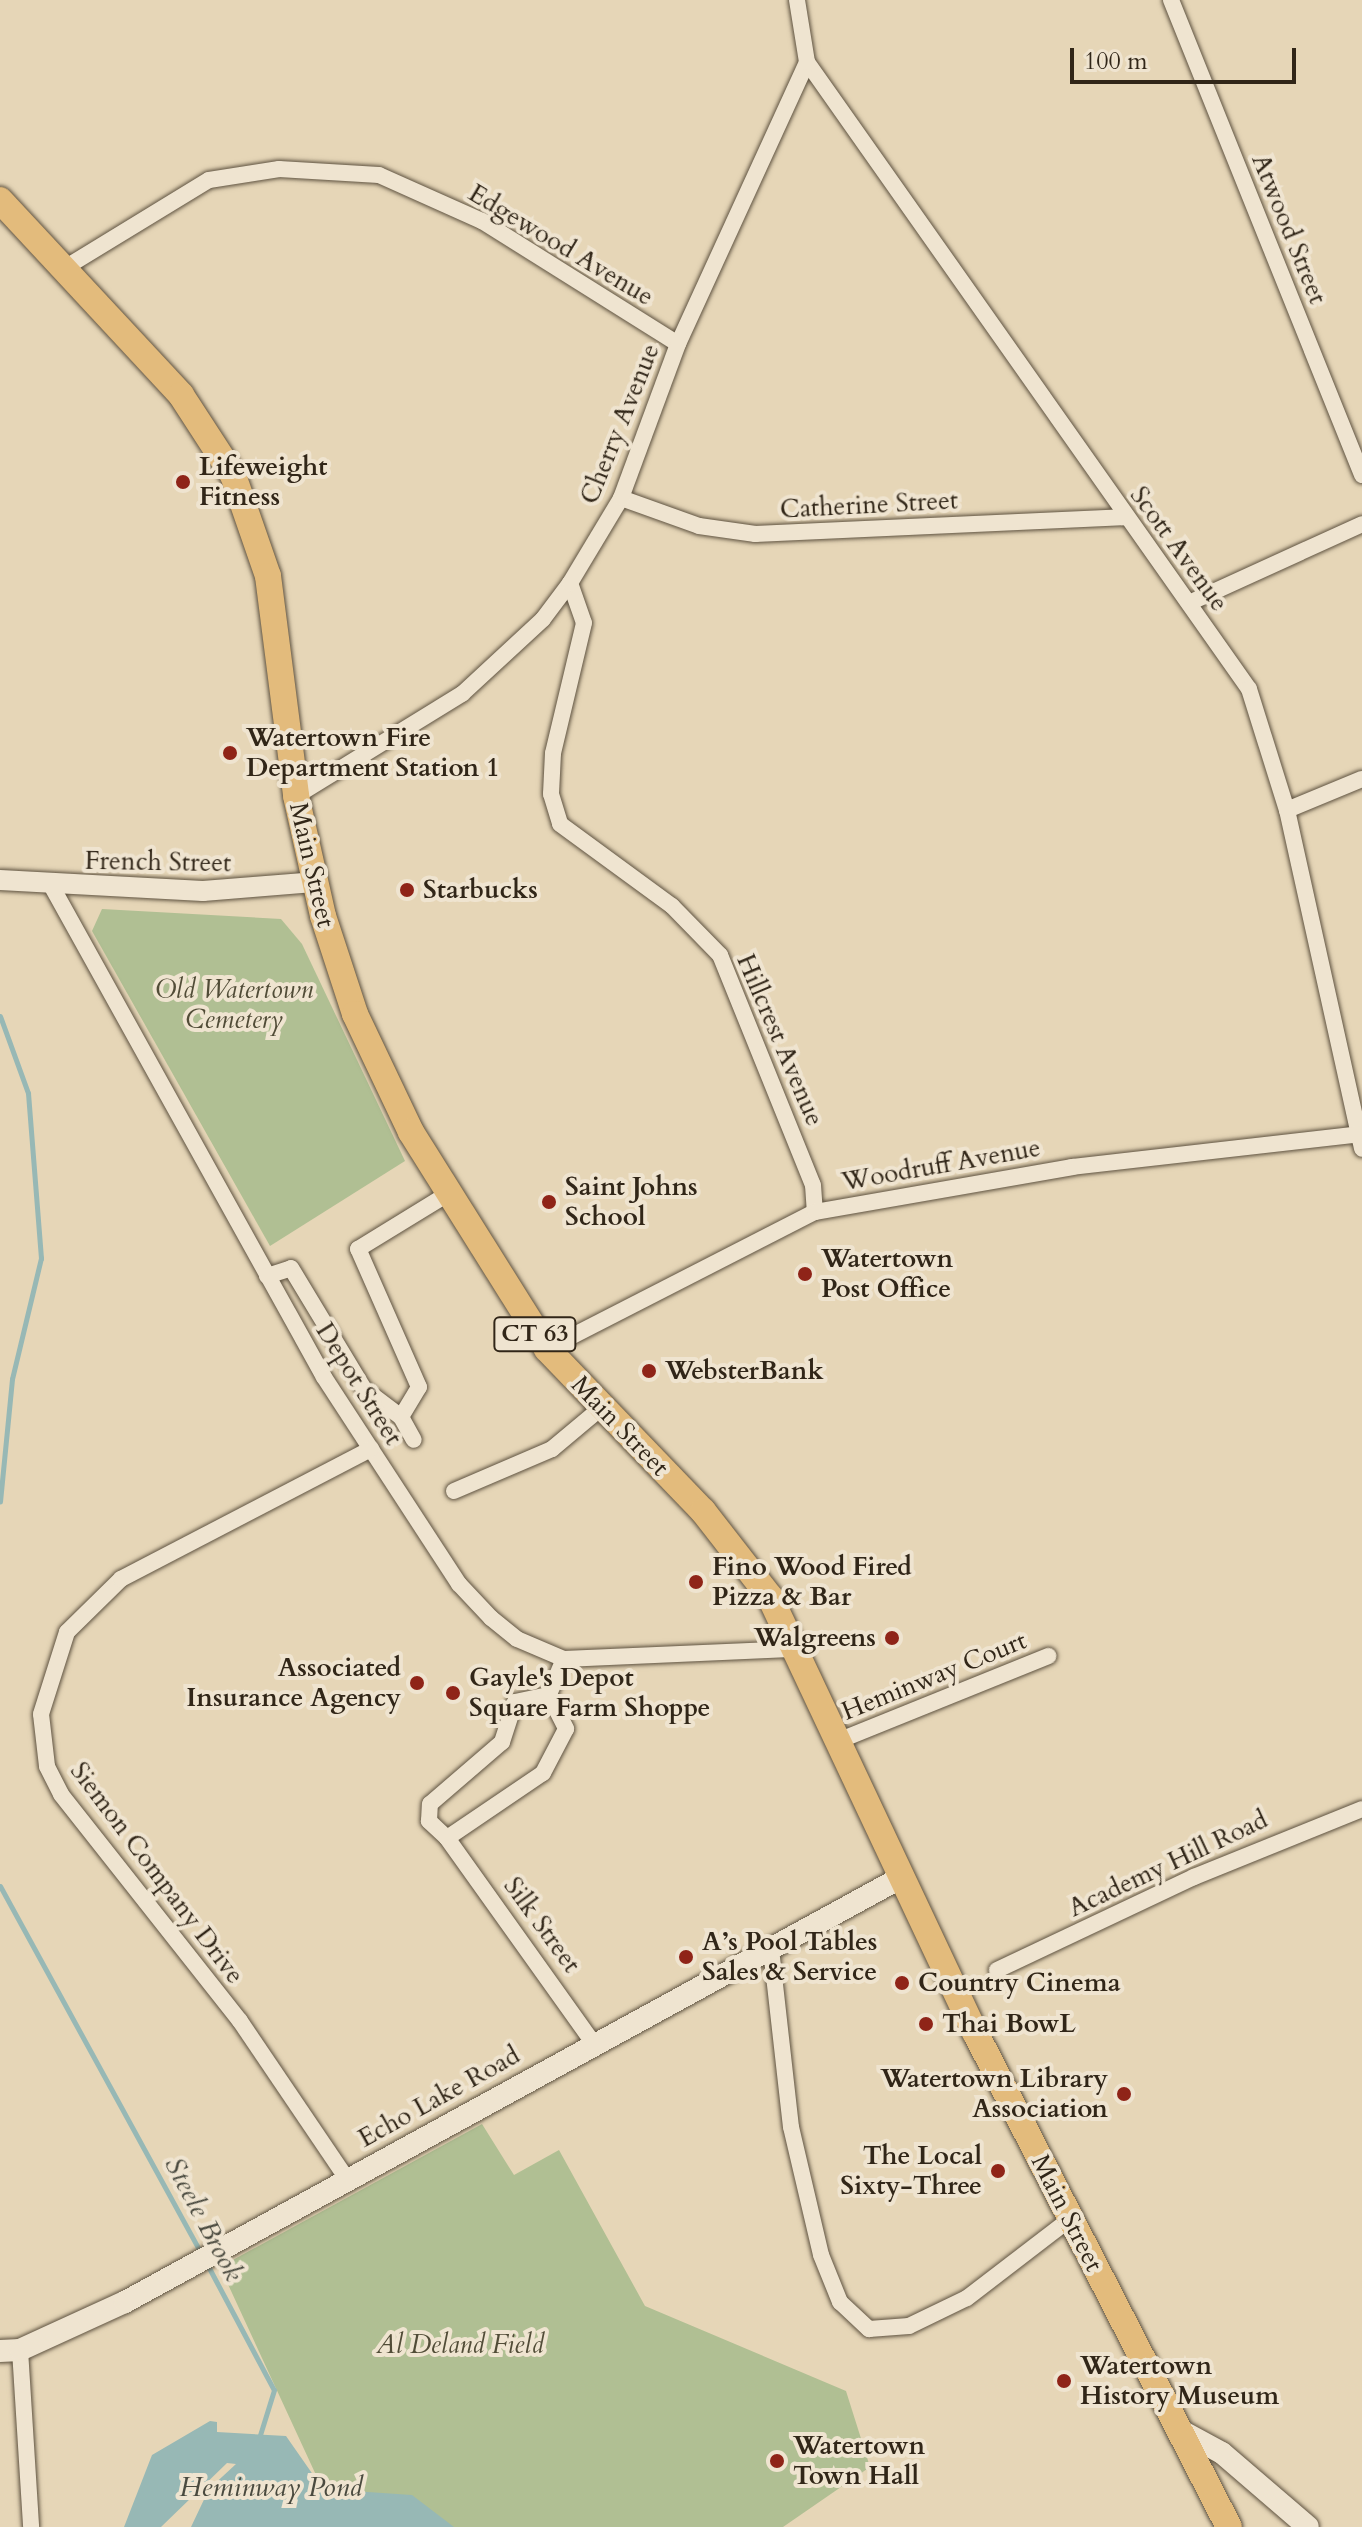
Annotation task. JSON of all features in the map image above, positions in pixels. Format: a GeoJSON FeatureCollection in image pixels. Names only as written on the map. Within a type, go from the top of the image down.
{"type":"FeatureCollection","features":[{"type":"Feature","properties":{"kind":"main road","name":"Main Street"},"geometry":{"type":"LineString","coordinates":[[0,200],[181,395],[233,475],[268,576],[296,796],[314,882],[355,1014],[446,1195],[547,1349],[751,1568],[796,1649],[900,1878],[1070,2219],[1183,2432],[1229,2527]]}},
{"type":"Feature","properties":{"kind":"main road","name":"Echo Lake Road"},"geometry":{"type":"LineString","coordinates":[[10,2351],[191,2265],[900,1878]]}},
{"type":"Feature","properties":{"kind":"main road"},"geometry":{"type":"LineString","coordinates":[[1183,2432],[1222,2453],[1308,2527]]}},
{"type":"Feature","properties":{"kind":"street"},"geometry":{"type":"LineString","coordinates":[[797,0],[807,62]]}},
{"type":"Feature","properties":{"kind":"street","name":"Atwood Street"},"geometry":{"type":"LineString","coordinates":[[1171,0],[1362,475]]}},
{"type":"Feature","properties":{"kind":"street","name":"Cherry Avenue"},"geometry":{"type":"LineString","coordinates":[[296,796],[462,694],[543,619],[570,583],[621,498],[678,344],[807,62]]}},
{"type":"Feature","properties":{"kind":"street","name":"Scott Avenue"},"geometry":{"type":"LineString","coordinates":[[807,62],[1249,689],[1287,810],[1361,1139]]}},
{"type":"Feature","properties":{"kind":"street","name":"Edgewood Avenue"},"geometry":{"type":"LineString","coordinates":[[63,269],[209,180],[279,169],[379,175],[482,221],[678,344]]}},
{"type":"Feature","properties":{"kind":"street","name":"Catherine Street"},"geometry":{"type":"LineString","coordinates":[[621,498],[699,526],[755,534],[1125,517]]}},
{"type":"Feature","properties":{"kind":"street"},"geometry":{"type":"LineString","coordinates":[[1189,603],[1362,524]]}},
{"type":"Feature","properties":{"kind":"street","name":"Hillcrest Avenue"},"geometry":{"type":"LineString","coordinates":[[570,583],[584,623],[553,753],[551,794],[560,824],[672,906],[720,955],[813,1185],[815,1212]]}},
{"type":"Feature","properties":{"kind":"street"},"geometry":{"type":"LineString","coordinates":[[1287,810],[1362,779]]}},
{"type":"Feature","properties":{"kind":"street","name":"French Street"},"geometry":{"type":"LineString","coordinates":[[0,880],[203,891],[314,882]]}},
{"type":"Feature","properties":{"kind":"street","name":"Depot Street"},"geometry":{"type":"LineString","coordinates":[[51,885],[267,1276],[371,1449],[480,1607],[517,1639],[564,1659],[796,1649]]}},
{"type":"Feature","properties":{"kind":"street","name":"Woodruff Avenue"},"geometry":{"type":"LineString","coordinates":[[547,1349],[815,1212],[1072,1167],[1361,1139]]}},
{"type":"Feature","properties":{"kind":"street"},"geometry":{"type":"LineString","coordinates":[[401,1417],[419,1387],[358,1249],[446,1195]]}},
{"type":"Feature","properties":{"kind":"street"},"geometry":{"type":"LineString","coordinates":[[267,1276],[291,1268],[364,1389],[401,1417],[414,1440]]}},
{"type":"Feature","properties":{"kind":"street"},"geometry":{"type":"LineString","coordinates":[[454,1491],[552,1449],[601,1408]]}},
{"type":"Feature","properties":{"kind":"street","name":"Siemon Company Drive"},"geometry":{"type":"LineString","coordinates":[[347,2179],[240,2021],[61,1794],[47,1766],[41,1714],[67,1632],[121,1579],[371,1449]]}},
{"type":"Feature","properties":{"kind":"street","name":"Heminway Court"},"geometry":{"type":"LineString","coordinates":[[838,1741],[1048,1656]]}},
{"type":"Feature","properties":{"kind":"street"},"geometry":{"type":"LineString","coordinates":[[447,1838],[543,1773],[566,1729],[549,1695],[564,1659]]}},
{"type":"Feature","properties":{"kind":"street","name":"Silk Street"},"geometry":{"type":"LineString","coordinates":[[549,1695],[515,1702],[502,1742],[430,1804],[429,1821],[447,1838],[594,2044]]}},
{"type":"Feature","properties":{"kind":"street","name":"Academy Hill Road"},"geometry":{"type":"LineString","coordinates":[[997,1970],[1194,1877],[1362,1809]]}},
{"type":"Feature","properties":{"kind":"street"},"geometry":{"type":"LineString","coordinates":[[771,1949],[791,2127],[821,2255],[840,2302],[869,2329],[909,2326],[967,2298],[1070,2219]]}},
{"type":"Feature","properties":{"kind":"street"},"geometry":{"type":"LineString","coordinates":[[10,2351],[31,2527]]}},
{"type":"Feature","properties":{"kind":"green space","name":"Old Watertown Cemetery"},"geometry":{"type":"Polygon","coordinates":[[[102,909],[281,919],[302,944],[405,1161],[270,1246],[92,931],[102,909]]]}},
{"type":"Feature","properties":{"kind":"green space","name":"Al Deland Field"},"geometry":{"type":"Polygon","coordinates":[[[482,2124],[514,2175],[559,2150],[645,2306],[846,2391],[870,2467],[783,2527],[410,2527],[328,2501],[220,2267],[482,2124]]]}},
{"type":"Feature","properties":{"kind":"water","name":"Heminway Pond"},"geometry":{"type":"Polygon","coordinates":[[[210,2421],[217,2422],[217,2432],[286,2436],[323,2489],[412,2495],[454,2527],[191,2527],[209,2489],[236,2464],[227,2463],[161,2527],[124,2527],[152,2455],[210,2421]]]}},
{"type":"Feature","properties":{"kind":"waterway","name":"Steele Brook"},"geometry":{"type":"LineString","coordinates":[[0,1016],[28,1093],[41,1258],[12,1379],[0,1501]]}},
{"type":"Feature","properties":{"kind":"waterway","name":"Steele Brook"},"geometry":{"type":"LineString","coordinates":[[0,1886],[201,2253]]}},
{"type":"Feature","properties":{"kind":"waterway","name":"Steele Brook"},"geometry":{"type":"LineString","coordinates":[[208,2266],[274,2390],[260,2435]]}},
{"type":"Feature","properties":{"kind":"place","name":"Lifeweight Fitness"},"geometry":{"type":"Point","coordinates":[183,482]}},
{"type":"Feature","properties":{"kind":"place","name":"Watertown Fire Department Station 1"},"geometry":{"type":"Point","coordinates":[230,753]}},
{"type":"Feature","properties":{"kind":"place","name":"Starbucks"},"geometry":{"type":"Point","coordinates":[407,890]}},
{"type":"Feature","properties":{"kind":"place","name":"Saint Johns School"},"geometry":{"type":"Point","coordinates":[549,1202]}},
{"type":"Feature","properties":{"kind":"place","name":"Watertown Post Office"},"geometry":{"type":"Point","coordinates":[805,1274]}},
{"type":"Feature","properties":{"kind":"place","name":"WebsterBank"},"geometry":{"type":"Point","coordinates":[649,1371]}},
{"type":"Feature","properties":{"kind":"place","name":"Fino Wood Fired Pizza & Bar"},"geometry":{"type":"Point","coordinates":[696,1582]}},
{"type":"Feature","properties":{"kind":"place","name":"Walgreens"},"geometry":{"type":"Point","coordinates":[892,1638]}},
{"type":"Feature","properties":{"kind":"place","name":"Associated Insurance Agency"},"geometry":{"type":"Point","coordinates":[417,1683]}},
{"type":"Feature","properties":{"kind":"place","name":"Gayle's Depot Square Farm Shoppe"},"geometry":{"type":"Point","coordinates":[453,1693]}},
{"type":"Feature","properties":{"kind":"place","name":"A’s Pool Tables Sales & Service"},"geometry":{"type":"Point","coordinates":[686,1957]}},
{"type":"Feature","properties":{"kind":"place","name":"Country Cinema"},"geometry":{"type":"Point","coordinates":[902,1983]}},
{"type":"Feature","properties":{"kind":"place","name":"Thai BowL"},"geometry":{"type":"Point","coordinates":[926,2024]}},
{"type":"Feature","properties":{"kind":"place","name":"Watertown Library Association"},"geometry":{"type":"Point","coordinates":[1124,2094]}},
{"type":"Feature","properties":{"kind":"place","name":"The Local Sixty-Three"},"geometry":{"type":"Point","coordinates":[998,2171]}},
{"type":"Feature","properties":{"kind":"place","name":"Watertown History Museum"},"geometry":{"type":"Point","coordinates":[1064,2381]}},
{"type":"Feature","properties":{"kind":"place","name":"Watertown Town Hall"},"geometry":{"type":"Point","coordinates":[777,2461]}}]}
